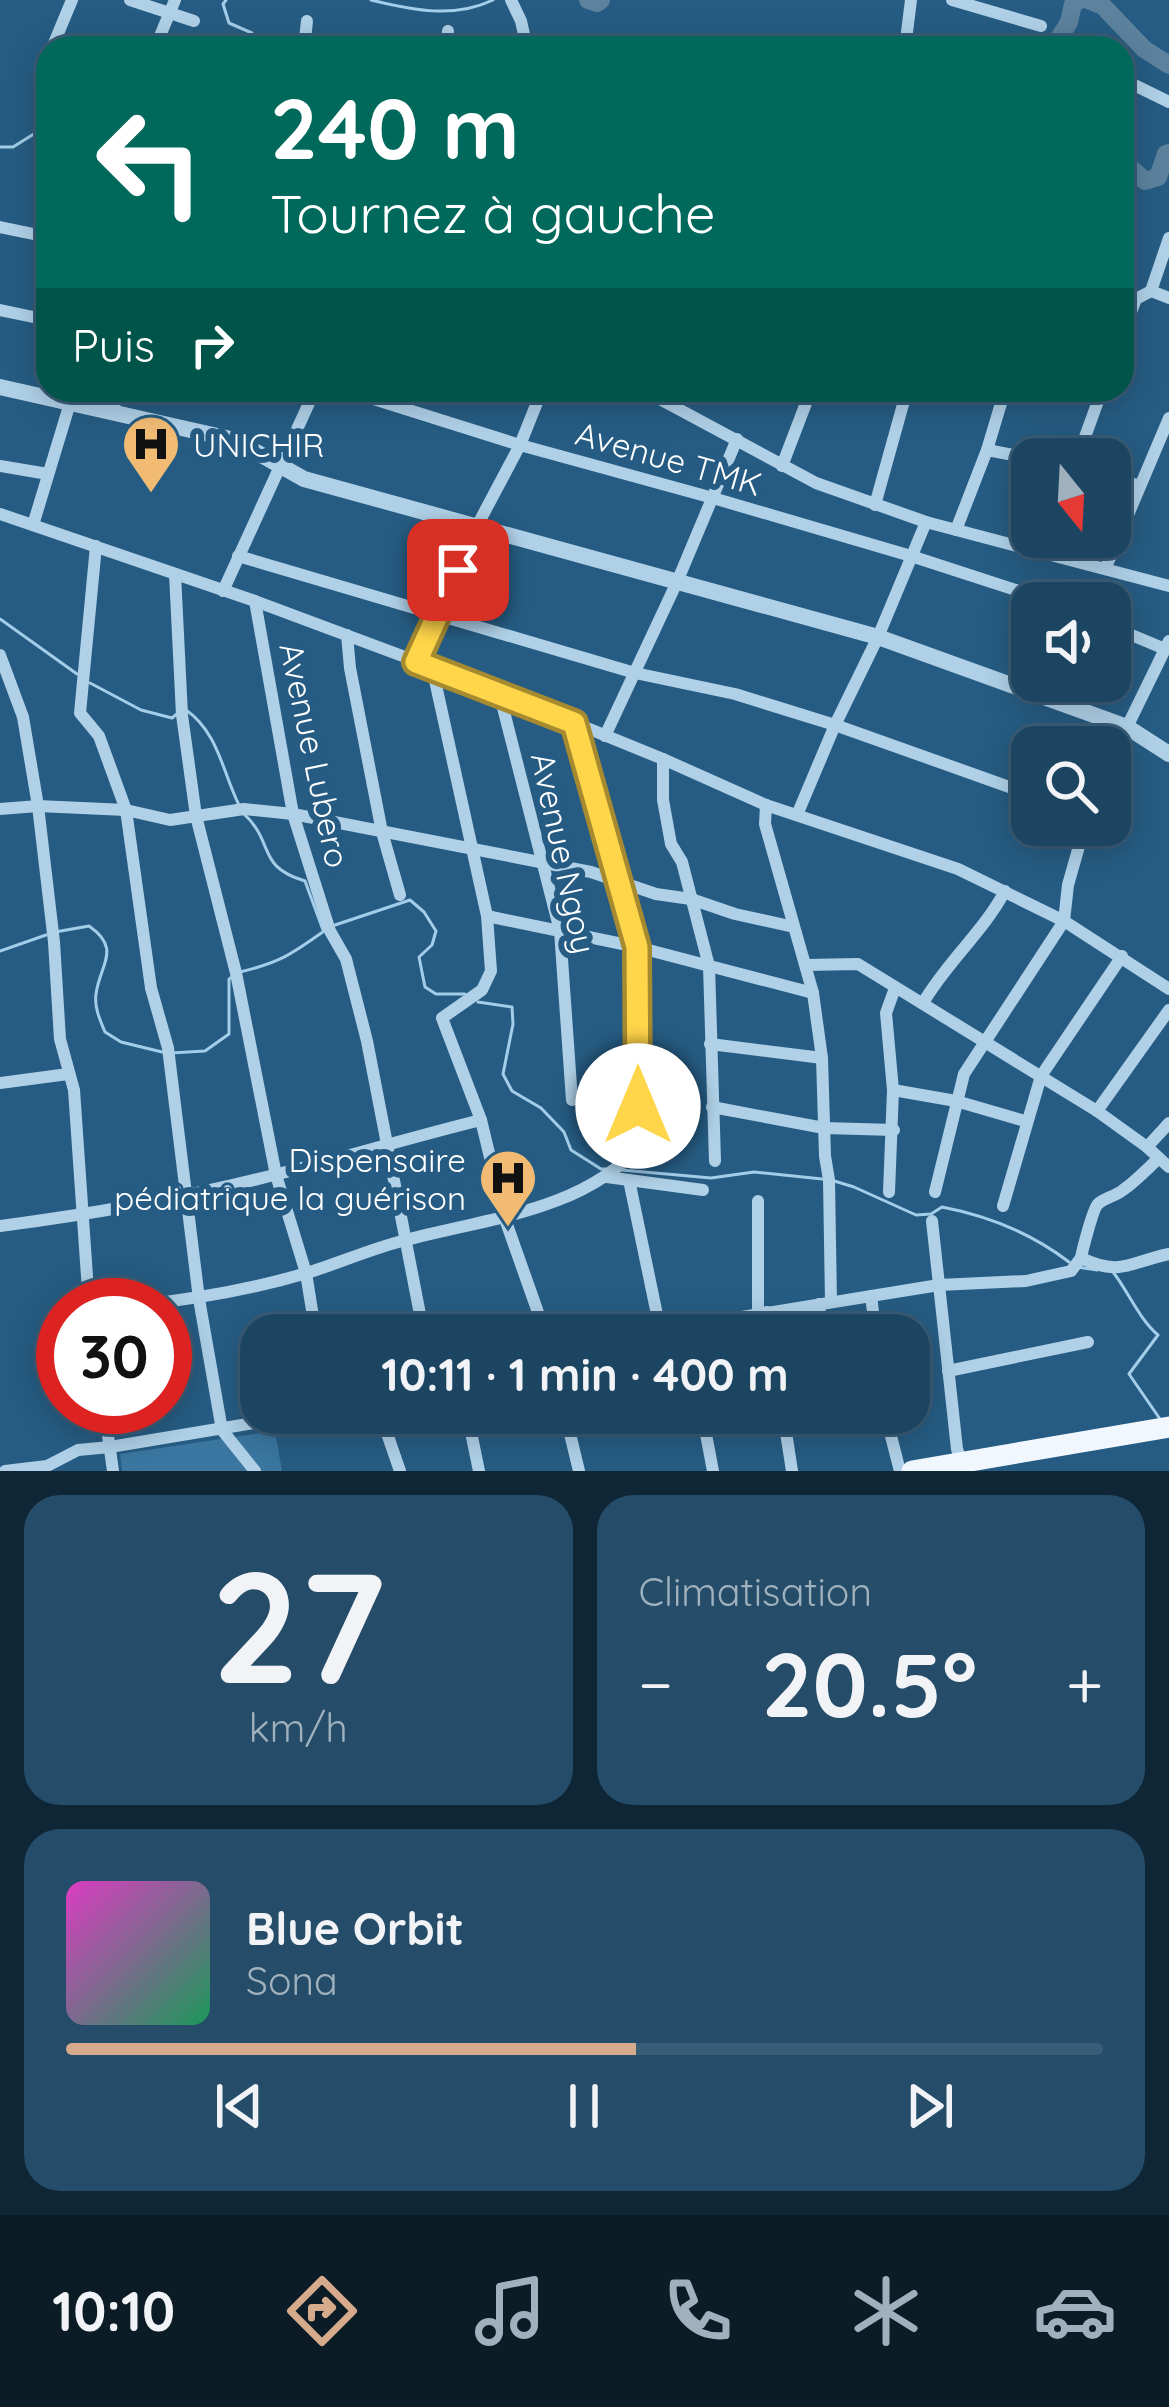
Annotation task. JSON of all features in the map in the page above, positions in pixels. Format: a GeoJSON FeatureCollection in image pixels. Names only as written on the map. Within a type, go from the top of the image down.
{"type":"FeatureCollection","features":[{"type":"Feature","properties":{"kind":"main road"},"geometry":{"type":"LineString","coordinates":[[912,1471],[963,1467],[1163,1428]]}},
{"type":"Feature","properties":{"kind":"street"},"geometry":{"type":"LineString","coordinates":[[57,36],[71,0]]}},
{"type":"Feature","properties":{"kind":"street"},"geometry":{"type":"LineString","coordinates":[[130,0],[171,7],[194,21]]}},
{"type":"Feature","properties":{"kind":"street"},"geometry":{"type":"LineString","coordinates":[[511,0],[524,36]]}},
{"type":"Feature","properties":{"kind":"street"},"geometry":{"type":"LineString","coordinates":[[906,36],[910,0]]}},
{"type":"Feature","properties":{"kind":"street"},"geometry":{"type":"LineString","coordinates":[[952,0],[1041,26]]}},
{"type":"Feature","properties":{"kind":"street"},"geometry":{"type":"LineString","coordinates":[[160,36],[171,7]]}},
{"type":"Feature","properties":{"kind":"street"},"geometry":{"type":"LineString","coordinates":[[305,36],[307,21]]}},
{"type":"Feature","properties":{"kind":"street"},"geometry":{"type":"LineString","coordinates":[[447,36],[448,31]]}},
{"type":"Feature","properties":{"kind":"street"},"geometry":{"type":"LineString","coordinates":[[1134,85],[1169,102]]}},
{"type":"Feature","properties":{"kind":"street"},"geometry":{"type":"LineString","coordinates":[[0,227],[36,234]]}},
{"type":"Feature","properties":{"kind":"street"},"geometry":{"type":"LineString","coordinates":[[1134,304],[1150,291],[1169,238]]}},
{"type":"Feature","properties":{"kind":"street"},"geometry":{"type":"LineString","coordinates":[[1150,291],[1169,298]]}},
{"type":"Feature","properties":{"kind":"street"},"geometry":{"type":"LineString","coordinates":[[0,310],[36,318]]}},
{"type":"Feature","properties":{"kind":"street"},"geometry":{"type":"LineString","coordinates":[[0,387],[36,395]]}},
{"type":"Feature","properties":{"kind":"street"},"geometry":{"type":"LineString","coordinates":[[66,402],[235,440],[304,479],[878,637],[1125,726]]}},
{"type":"Feature","properties":{"kind":"street"},"geometry":{"type":"LineString","coordinates":[[113,413],[115,402]]}},
{"type":"Feature","properties":{"kind":"street"},"geometry":{"type":"LineString","coordinates":[[223,591],[309,402]]}},
{"type":"Feature","properties":{"kind":"street","name":"Avenue TMK"},"geometry":{"type":"LineString","coordinates":[[383,402],[1011,588]]}},
{"type":"Feature","properties":{"kind":"street"},"geometry":{"type":"LineString","coordinates":[[416,662],[537,402]]}},
{"type":"Feature","properties":{"kind":"street"},"geometry":{"type":"LineString","coordinates":[[666,402],[816,483],[874,505],[1169,586]]}},
{"type":"Feature","properties":{"kind":"street"},"geometry":{"type":"LineString","coordinates":[[782,466],[804,402]]}},
{"type":"Feature","properties":{"kind":"street"},"geometry":{"type":"LineString","coordinates":[[874,505],[904,402]]}},
{"type":"Feature","properties":{"kind":"street"},"geometry":{"type":"LineString","coordinates":[[956,530],[1001,402]]}},
{"type":"Feature","properties":{"kind":"street"},"geometry":{"type":"LineString","coordinates":[[1085,438],[1098,402]]}},
{"type":"Feature","properties":{"kind":"street"},"geometry":{"type":"LineString","coordinates":[[33,525],[70,403]]}},
{"type":"Feature","properties":{"kind":"street"},"geometry":{"type":"LineString","coordinates":[[1106,568],[1169,418]]}},
{"type":"Feature","properties":{"kind":"street"},"geometry":{"type":"LineString","coordinates":[[605,736],[737,440]]}},
{"type":"Feature","properties":{"kind":"street"},"geometry":{"type":"LineString","coordinates":[[986,450],[1011,455]]}},
{"type":"Feature","properties":{"kind":"street"},"geometry":{"type":"LineString","coordinates":[[0,466],[48,474]]}},
{"type":"Feature","properties":{"kind":"street"},"geometry":{"type":"LineString","coordinates":[[1131,484],[1140,486]]}},
{"type":"Feature","properties":{"kind":"street"},"geometry":{"type":"LineString","coordinates":[[0,514],[255,601],[499,692],[766,806],[958,869],[1064,921],[1169,988]]}},
{"type":"Feature","properties":{"kind":"street"},"geometry":{"type":"LineString","coordinates":[[796,815],[926,522]]}},
{"type":"Feature","properties":{"kind":"street"},"geometry":{"type":"LineString","coordinates":[[96,546],[80,713],[100,736],[126,810],[152,988],[169,1054],[199,1299],[222,1430],[255,1471]]}},
{"type":"Feature","properties":{"kind":"street"},"geometry":{"type":"LineString","coordinates":[[238,556],[635,673],[735,694],[1011,788]]}},
{"type":"Feature","properties":{"kind":"street"},"geometry":{"type":"LineString","coordinates":[[175,574],[182,711],[196,816],[236,973],[276,1175],[306,1273],[313,1314]]}},
{"type":"Feature","properties":{"kind":"street","name":"Avenue Lubero"},"geometry":{"type":"LineString","coordinates":[[255,601],[293,814],[328,925],[346,959],[367,1041],[420,1314]]}},
{"type":"Feature","properties":{"kind":"street"},"geometry":{"type":"LineString","coordinates":[[1128,726],[1167,645],[1131,633]]}},
{"type":"Feature","properties":{"kind":"street"},"geometry":{"type":"LineString","coordinates":[[347,635],[382,832],[400,895]]}},
{"type":"Feature","properties":{"kind":"street"},"geometry":{"type":"LineString","coordinates":[[0,655],[23,717],[38,806],[60,1039],[74,1090],[87,1278]]}},
{"type":"Feature","properties":{"kind":"street"},"geometry":{"type":"LineString","coordinates":[[432,668],[487,916],[491,971],[482,991],[442,1018],[481,1120],[505,1219],[538,1314]]}},
{"type":"Feature","properties":{"kind":"street","name":"Avenue Ngoy"},"geometry":{"type":"LineString","coordinates":[[499,692],[560,931],[572,1100]]}},
{"type":"Feature","properties":{"kind":"street"},"geometry":{"type":"LineString","coordinates":[[192,1300],[306,1273],[404,1240],[505,1219],[608,1176],[639,1146],[637,947],[574,723]]}},
{"type":"Feature","properties":{"kind":"street"},"geometry":{"type":"LineString","coordinates":[[1131,729],[1169,754]]}},
{"type":"Feature","properties":{"kind":"street"},"geometry":{"type":"LineString","coordinates":[[663,759],[670,844],[682,862],[709,965],[715,1161]]}},
{"type":"Feature","properties":{"kind":"street"},"geometry":{"type":"LineString","coordinates":[[766,806],[765,824],[813,993],[822,1058],[829,1180],[824,1314]]}},
{"type":"Feature","properties":{"kind":"street"},"geometry":{"type":"LineString","coordinates":[[0,809],[126,810],[170,820],[242,810],[293,814],[591,872],[656,894],[691,898],[794,927]]}},
{"type":"Feature","properties":{"kind":"street"},"geometry":{"type":"LineString","coordinates":[[935,1192],[964,1074],[1064,921],[1079,846]]}},
{"type":"Feature","properties":{"kind":"street"},"geometry":{"type":"LineString","coordinates":[[922,1003],[994,912],[1005,891]]}},
{"type":"Feature","properties":{"kind":"street"},"geometry":{"type":"LineString","coordinates":[[487,916],[637,947],[813,993]]}},
{"type":"Feature","properties":{"kind":"street"},"geometry":{"type":"LineString","coordinates":[[1003,1206],[1041,1076],[1122,956]]}},
{"type":"Feature","properties":{"kind":"street"},"geometry":{"type":"LineString","coordinates":[[806,965],[858,964],[1097,1112],[1164,1162],[1094,1208],[1077,1264]]}},
{"type":"Feature","properties":{"kind":"street"},"geometry":{"type":"LineString","coordinates":[[889,1192],[893,1090],[886,1013],[895,988]]}},
{"type":"Feature","properties":{"kind":"street"},"geometry":{"type":"LineString","coordinates":[[1097,1112],[1169,1010]]}},
{"type":"Feature","properties":{"kind":"street"},"geometry":{"type":"LineString","coordinates":[[710,1044],[822,1058]]}},
{"type":"Feature","properties":{"kind":"street"},"geometry":{"type":"LineString","coordinates":[[0,1083],[68,1073]]}},
{"type":"Feature","properties":{"kind":"street"},"geometry":{"type":"LineString","coordinates":[[893,1090],[956,1101],[1025,1121]]}},
{"type":"Feature","properties":{"kind":"street"},"geometry":{"type":"LineString","coordinates":[[712,1107],[824,1128],[893,1130]]}},
{"type":"Feature","properties":{"kind":"street"},"geometry":{"type":"LineString","coordinates":[[0,1226],[186,1196],[481,1120]]}},
{"type":"Feature","properties":{"kind":"street"},"geometry":{"type":"LineString","coordinates":[[1147,1147],[1169,1123]]}},
{"type":"Feature","properties":{"kind":"street"},"geometry":{"type":"LineString","coordinates":[[608,1176],[703,1190]]}},
{"type":"Feature","properties":{"kind":"street"},"geometry":{"type":"LineString","coordinates":[[629,1180],[657,1314]]}},
{"type":"Feature","properties":{"kind":"street"},"geometry":{"type":"LineString","coordinates":[[758,1201],[762,1313]]}},
{"type":"Feature","properties":{"kind":"street"},"geometry":{"type":"LineString","coordinates":[[932,1221],[957,1449],[963,1467]]}},
{"type":"Feature","properties":{"kind":"street"},"geometry":{"type":"LineString","coordinates":[[758,1314],[939,1285],[1026,1281],[1077,1264],[1122,1268],[1169,1254]]}},
{"type":"Feature","properties":{"kind":"street"},"geometry":{"type":"LineString","coordinates":[[871,1296],[873,1314]]}},
{"type":"Feature","properties":{"kind":"street"},"geometry":{"type":"LineString","coordinates":[[948,1371],[1088,1342]]}},
{"type":"Feature","properties":{"kind":"street"},"geometry":{"type":"LineString","coordinates":[[5,1471],[47,1466],[78,1450],[240,1427]]}},
{"type":"Feature","properties":{"kind":"street"},"geometry":{"type":"LineString","coordinates":[[108,1434],[113,1471]]}},
{"type":"Feature","properties":{"kind":"street"},"geometry":{"type":"LineString","coordinates":[[387,1434],[400,1471]]}},
{"type":"Feature","properties":{"kind":"street"},"geometry":{"type":"LineString","coordinates":[[471,1434],[478,1471]]}},
{"type":"Feature","properties":{"kind":"street"},"geometry":{"type":"LineString","coordinates":[[571,1434],[579,1471]]}},
{"type":"Feature","properties":{"kind":"street"},"geometry":{"type":"LineString","coordinates":[[706,1434],[713,1471]]}},
{"type":"Feature","properties":{"kind":"street"},"geometry":{"type":"LineString","coordinates":[[786,1434],[792,1471]]}},
{"type":"Feature","properties":{"kind":"street"},"geometry":{"type":"LineString","coordinates":[[890,1434],[900,1471]]}},
{"type":"Feature","properties":{"kind":"shaded area"},"geometry":{"type":"Polygon","coordinates":[[[276,1434],[282,1471],[122,1471],[120,1454],[276,1434]]]}},
{"type":"Feature","properties":{"kind":"waterway"},"geometry":{"type":"LineString","coordinates":[[226,0],[229,23],[253,36]]}},
{"type":"Feature","properties":{"kind":"waterway"},"geometry":{"type":"LineString","coordinates":[[371,0],[448,11],[493,0]]}},
{"type":"Feature","properties":{"kind":"waterway"},"geometry":{"type":"LineString","coordinates":[[588,0],[601,0]]}},
{"type":"Feature","properties":{"kind":"waterway"},"geometry":{"type":"LineString","coordinates":[[1060,36],[1073,4],[1080,0]]}},
{"type":"Feature","properties":{"kind":"waterway"},"geometry":{"type":"LineString","coordinates":[[1088,0],[1103,6],[1132,36]]}},
{"type":"Feature","properties":{"kind":"waterway"},"geometry":{"type":"LineString","coordinates":[[1134,39],[1169,65]]}},
{"type":"Feature","properties":{"kind":"waterway"},"geometry":{"type":"LineString","coordinates":[[0,147],[13,147],[36,133]]}},
{"type":"Feature","properties":{"kind":"waterway"},"geometry":{"type":"LineString","coordinates":[[1134,171],[1145,181],[1158,177],[1169,153]]}},
{"type":"Feature","properties":{"kind":"waterway"},"geometry":{"type":"LineString","coordinates":[[0,619],[77,674]]}},
{"type":"Feature","properties":{"kind":"waterway"},"geometry":{"type":"LineString","coordinates":[[90,683],[141,710],[172,718],[178,713]]}},
{"type":"Feature","properties":{"kind":"waterway"},"geometry":{"type":"LineString","coordinates":[[186,710],[213,741],[239,805]]}},
{"type":"Feature","properties":{"kind":"waterway"},"geometry":{"type":"LineString","coordinates":[[243,813],[260,834],[272,861],[305,881],[323,930]]}},
{"type":"Feature","properties":{"kind":"waterway"},"geometry":{"type":"LineString","coordinates":[[335,925],[410,900],[436,931],[432,945],[419,957],[425,987],[436,994],[465,994]]}},
{"type":"Feature","properties":{"kind":"waterway"},"geometry":{"type":"LineString","coordinates":[[55,932],[89,926],[99,934],[107,950],[96,1004],[105,1032],[121,1042],[162,1052]]}},
{"type":"Feature","properties":{"kind":"waterway"},"geometry":{"type":"LineString","coordinates":[[240,972],[286,956],[327,929]]}},
{"type":"Feature","properties":{"kind":"waterway"},"geometry":{"type":"LineString","coordinates":[[0,951],[46,935]]}},
{"type":"Feature","properties":{"kind":"waterway"},"geometry":{"type":"LineString","coordinates":[[171,1053],[205,1051],[229,1034],[232,977]]}},
{"type":"Feature","properties":{"kind":"waterway"},"geometry":{"type":"LineString","coordinates":[[478,1002],[512,1007],[503,1074],[512,1091],[541,1108],[564,1132],[571,1150],[607,1169]]}},
{"type":"Feature","properties":{"kind":"waterway"},"geometry":{"type":"LineString","coordinates":[[622,1170],[711,1178],[754,1172],[822,1179]]}},
{"type":"Feature","properties":{"kind":"waterway"},"geometry":{"type":"LineString","coordinates":[[831,1180],[916,1215],[942,1207],[976,1215],[1025,1234],[1069,1262]]}},
{"type":"Feature","properties":{"kind":"waterway"},"geometry":{"type":"LineString","coordinates":[[1077,1267],[1097,1270]]}},
{"type":"Feature","properties":{"kind":"waterway"},"geometry":{"type":"LineString","coordinates":[[1113,1272],[1158,1335],[1129,1374],[1160,1419]]}},
{"type":"Feature","properties":{"kind":"place","name":"UNICHIR"},"geometry":{"type":"Point","coordinates":[151,495]}},
{"type":"Feature","properties":{"kind":"place","name":"Dispensaire pédiatrique la guérison"},"geometry":{"type":"Point","coordinates":[508,1229]}},
{"type":"Feature","properties":{"kind":"route"},"geometry":{"type":"LineString","coordinates":[[458,570],[416,662],[574,723],[637,947],[638,1106]]}}]}
